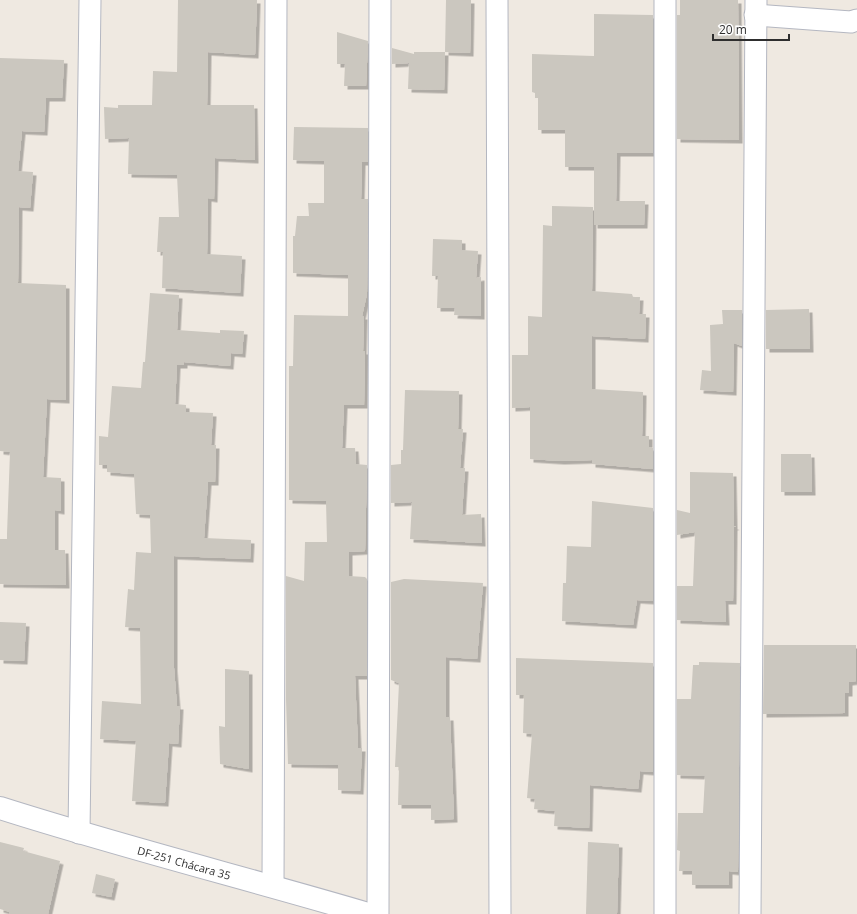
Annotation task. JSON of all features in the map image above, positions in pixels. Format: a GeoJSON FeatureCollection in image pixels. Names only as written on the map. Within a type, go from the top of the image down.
{"type":"FeatureCollection","features":[{"type":"Feature","properties":{"kind":"street"},"geometry":{"type":"LineString","coordinates":[[79,833],[90,0]]}},
{"type":"Feature","properties":{"kind":"street"},"geometry":{"type":"LineString","coordinates":[[272,886],[276,0]]}},
{"type":"Feature","properties":{"kind":"street"},"geometry":{"type":"LineString","coordinates":[[378,914],[380,0]]}},
{"type":"Feature","properties":{"kind":"street"},"geometry":{"type":"LineString","coordinates":[[497,0],[500,914]]}},
{"type":"Feature","properties":{"kind":"street"},"geometry":{"type":"LineString","coordinates":[[665,0],[665,914]]}},
{"type":"Feature","properties":{"kind":"street"},"geometry":{"type":"LineString","coordinates":[[750,914],[756,7],[851,22],[857,20]]}},
{"type":"Feature","properties":{"kind":"street","name":"DF-251 Chácara 35"},"geometry":{"type":"LineString","coordinates":[[0,808],[79,833],[368,914]]}},
{"type":"Feature","properties":{"kind":"building"},"geometry":{"type":"Polygon","coordinates":[[[178,0],[257,0],[255,55],[208,52],[207,105],[254,105],[255,160],[215,158],[214,199],[208,198],[207,254],[242,256],[240,293],[162,288],[163,252],[157,252],[159,217],[179,217],[177,175],[128,174],[129,138],[105,139],[104,107],[118,108],[118,105],[152,105],[153,71],[177,72],[178,0]]]}},
{"type":"Feature","properties":{"kind":"building"},"geometry":{"type":"Polygon","coordinates":[[[446,0],[471,0],[470,53],[445,52],[446,0]]]}},
{"type":"Feature","properties":{"kind":"building"},"geometry":{"type":"Polygon","coordinates":[[[680,0],[738,0],[739,140],[677,139],[677,15],[680,15],[680,0]]]}},
{"type":"Feature","properties":{"kind":"building"},"geometry":{"type":"Polygon","coordinates":[[[594,14],[653,15],[653,153],[617,153],[616,201],[645,201],[644,225],[594,225],[594,167],[565,167],[565,130],[538,130],[538,98],[535,98],[535,93],[532,92],[532,54],[594,56],[594,14]]]}},
{"type":"Feature","properties":{"kind":"building"},"geometry":{"type":"Polygon","coordinates":[[[337,32],[368,41],[366,86],[344,86],[345,64],[337,64],[337,32]]]}},
{"type":"Feature","properties":{"kind":"building"},"geometry":{"type":"Polygon","coordinates":[[[392,48],[414,54],[414,52],[445,52],[444,90],[408,89],[409,63],[392,64],[392,48]]]}},
{"type":"Feature","properties":{"kind":"building"},"geometry":{"type":"Polygon","coordinates":[[[0,58],[64,60],[62,98],[46,98],[44,132],[22,131],[18,171],[33,172],[30,208],[19,207],[18,283],[66,285],[66,400],[47,399],[43,477],[61,478],[61,511],[55,510],[55,550],[65,550],[66,585],[0,584],[0,539],[7,539],[10,452],[0,451],[0,58]]]}},
{"type":"Feature","properties":{"kind":"building"},"geometry":{"type":"Polygon","coordinates":[[[294,127],[368,128],[368,162],[362,162],[361,199],[368,199],[367,294],[362,316],[364,316],[363,351],[365,351],[364,405],[344,405],[342,448],[355,448],[356,464],[367,465],[365,551],[349,552],[349,576],[365,577],[367,579],[367,676],[355,676],[358,748],[362,748],[360,791],[338,790],[338,765],[288,764],[286,699],[286,576],[304,581],[305,542],[327,542],[326,501],[289,500],[289,366],[293,366],[294,315],[348,316],[348,275],[293,273],[293,236],[295,236],[297,216],[309,216],[308,203],[324,203],[324,161],[293,160],[294,127]]]}},
{"type":"Feature","properties":{"kind":"building"},"geometry":{"type":"Polygon","coordinates":[[[552,206],[593,207],[592,291],[632,294],[633,297],[640,297],[639,314],[646,314],[645,339],[592,336],[592,389],[643,392],[642,436],[649,436],[649,447],[653,448],[653,469],[592,464],[592,460],[561,461],[530,459],[530,407],[512,408],[512,355],[528,355],[528,316],[542,317],[543,225],[552,226],[552,206]]]}},
{"type":"Feature","properties":{"kind":"building"},"geometry":{"type":"Polygon","coordinates":[[[433,239],[462,240],[462,250],[478,251],[476,278],[481,277],[481,316],[454,315],[455,308],[437,308],[438,276],[432,276],[433,239]]]}},
{"type":"Feature","properties":{"kind":"building"},"geometry":{"type":"Polygon","coordinates":[[[150,293],[179,295],[177,330],[220,333],[220,330],[244,331],[242,354],[231,353],[230,366],[184,362],[184,365],[177,365],[175,404],[186,405],[186,412],[213,413],[211,445],[216,445],[215,482],[208,482],[204,538],[251,540],[250,559],[174,556],[174,668],[177,706],[180,706],[178,744],[169,743],[165,803],[132,801],[136,741],[100,739],[102,701],[141,704],[140,628],[125,627],[128,589],[134,590],[136,552],[151,553],[150,515],[136,514],[134,474],[107,472],[107,465],[99,465],[99,436],[108,437],[112,386],[141,388],[143,362],[145,362],[150,293]]]}},
{"type":"Feature","properties":{"kind":"building"},"geometry":{"type":"Polygon","coordinates":[[[809,309],[810,349],[766,349],[766,310],[809,309]]]}},
{"type":"Feature","properties":{"kind":"building"},"geometry":{"type":"Polygon","coordinates":[[[722,310],[742,310],[742,346],[734,343],[733,392],[700,390],[702,370],[711,371],[710,325],[723,324],[722,310]]]}},
{"type":"Feature","properties":{"kind":"building"},"geometry":{"type":"Polygon","coordinates":[[[405,390],[459,391],[458,429],[463,429],[460,468],[465,468],[462,515],[481,514],[482,543],[410,539],[412,502],[391,503],[391,465],[401,464],[401,450],[403,450],[405,390]]]}},
{"type":"Feature","properties":{"kind":"building"},"geometry":{"type":"Polygon","coordinates":[[[781,454],[811,454],[812,492],[781,492],[781,454]]]}},
{"type":"Feature","properties":{"kind":"building"},"geometry":{"type":"Polygon","coordinates":[[[690,472],[733,473],[734,526],[736,527],[734,527],[733,601],[725,601],[726,622],[677,620],[677,586],[693,586],[695,532],[677,535],[677,510],[690,513],[690,472]]]}},
{"type":"Feature","properties":{"kind":"building"},"geometry":{"type":"Polygon","coordinates":[[[592,501],[653,508],[653,601],[637,600],[633,625],[562,621],[563,583],[566,583],[567,546],[591,547],[592,501]]]}},
{"type":"Feature","properties":{"kind":"building"},"geometry":{"type":"Polygon","coordinates":[[[404,579],[483,583],[477,659],[446,657],[446,717],[450,717],[454,819],[431,820],[431,805],[398,805],[399,767],[395,767],[399,683],[391,680],[391,582],[404,579]]]}},
{"type":"Feature","properties":{"kind":"building"},"geometry":{"type":"Polygon","coordinates":[[[0,622],[26,623],[24,661],[0,660],[0,622]]]}},
{"type":"Feature","properties":{"kind":"building"},"geometry":{"type":"Polygon","coordinates":[[[764,645],[856,645],[856,681],[849,682],[849,693],[845,693],[845,713],[763,714],[764,645]]]}},
{"type":"Feature","properties":{"kind":"building"},"geometry":{"type":"Polygon","coordinates":[[[516,658],[653,663],[653,772],[640,771],[638,789],[590,785],[589,828],[554,826],[555,811],[534,809],[535,799],[527,798],[532,734],[523,733],[524,695],[516,695],[516,658]]]}},
{"type":"Feature","properties":{"kind":"building"},"geometry":{"type":"Polygon","coordinates":[[[699,662],[740,663],[738,872],[729,871],[729,885],[692,885],[692,871],[679,871],[680,851],[677,850],[678,813],[703,813],[705,776],[677,775],[677,699],[691,699],[693,665],[699,665],[699,662]]]}},
{"type":"Feature","properties":{"kind":"building"},"geometry":{"type":"Polygon","coordinates":[[[225,669],[249,671],[249,769],[220,764],[219,726],[225,727],[225,669]]]}},
{"type":"Feature","properties":{"kind":"building"},"geometry":{"type":"Polygon","coordinates":[[[0,842],[24,848],[23,851],[60,861],[48,914],[9,914],[10,912],[0,909],[0,842]]]}},
{"type":"Feature","properties":{"kind":"building"},"geometry":{"type":"Polygon","coordinates":[[[588,842],[619,844],[617,914],[586,914],[588,842]]]}},
{"type":"Feature","properties":{"kind":"building"},"geometry":{"type":"Polygon","coordinates":[[[96,874],[115,879],[111,897],[92,893],[96,874]]]}}]}
